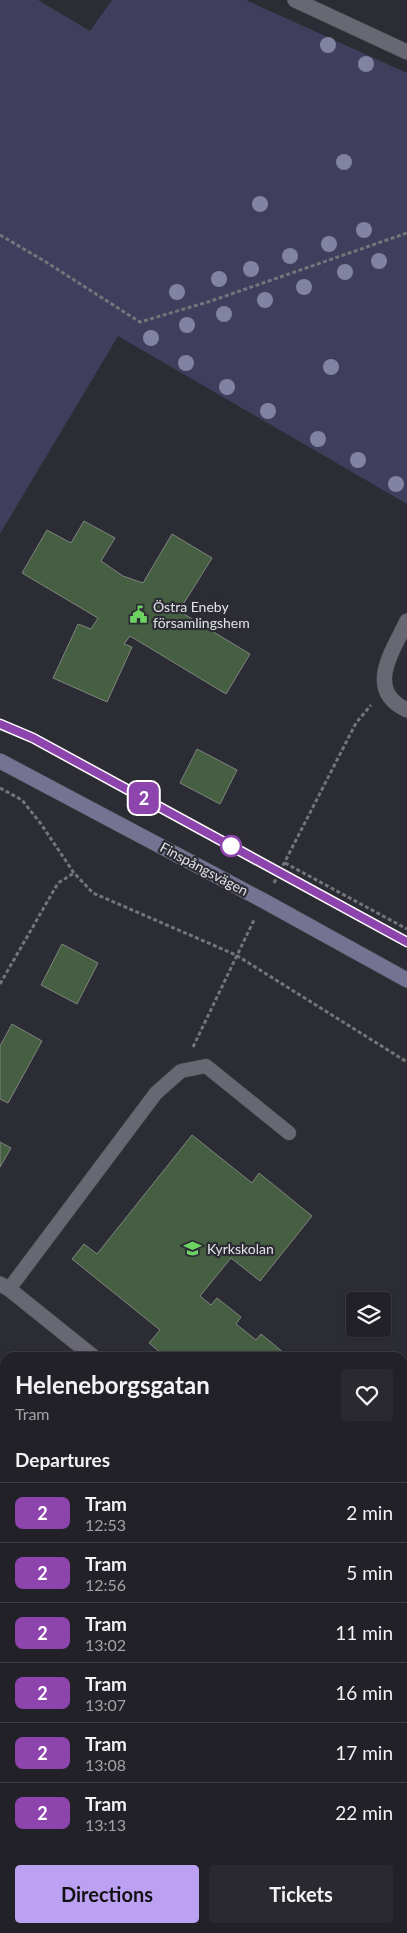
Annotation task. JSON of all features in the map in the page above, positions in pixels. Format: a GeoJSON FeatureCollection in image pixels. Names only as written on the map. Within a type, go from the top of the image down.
{"type":"FeatureCollection","features":[{"type":"Feature","properties":{"kind":"main road","name":"Finspångsvägen"},"geometry":{"type":"LineString","coordinates":[[0,762],[264,901],[407,980]]}},
{"type":"Feature","properties":{"kind":"street"},"geometry":{"type":"LineString","coordinates":[[295,0],[407,52]]}},
{"type":"Feature","properties":{"kind":"street"},"geometry":{"type":"LineString","coordinates":[[407,621],[386,664],[384,678],[385,690],[391,699],[407,710]]}},
{"type":"Feature","properties":{"kind":"street"},"geometry":{"type":"LineString","coordinates":[[4,1286],[87,1352]]}},
{"type":"Feature","properties":{"kind":"lane"},"geometry":{"type":"LineString","coordinates":[[4,1286],[156,1093],[181,1071],[206,1066],[289,1133]]}},
{"type":"Feature","properties":{"kind":"path"},"geometry":{"type":"LineString","coordinates":[[0,235],[140,322],[211,301],[407,233]]}},
{"type":"Feature","properties":{"kind":"path"},"geometry":{"type":"LineString","coordinates":[[385,690],[356,722],[285,863],[407,929]]}},
{"type":"Feature","properties":{"kind":"path"},"geometry":{"type":"LineString","coordinates":[[0,788],[22,800],[74,872],[94,893],[236,955],[407,1062]]}},
{"type":"Feature","properties":{"kind":"path"},"geometry":{"type":"LineString","coordinates":[[0,984],[58,883],[74,872]]}},
{"type":"Feature","properties":{"kind":"path"},"geometry":{"type":"LineString","coordinates":[[181,1071],[236,955]]}},
{"type":"Feature","properties":{"kind":"shaded area"},"geometry":{"type":"Polygon","coordinates":[[[0,0],[38,0],[90,31],[112,0],[246,0],[407,73],[407,504],[118,336],[0,534],[0,0]]]}},
{"type":"Feature","properties":{"kind":"building","name":"Östra Eneby församlingshem"},"geometry":{"type":"Polygon","coordinates":[[[84,521],[115,538],[101,561],[123,576],[143,583],[172,534],[212,558],[179,611],[250,654],[226,694],[130,636],[124,644],[132,647],[107,702],[53,678],[78,624],[91,629],[98,618],[22,573],[47,530],[71,543],[84,521]]]}},
{"type":"Feature","properties":{"kind":"building"},"geometry":{"type":"Polygon","coordinates":[[[197,749],[237,770],[220,804],[180,783],[197,749]]]}},
{"type":"Feature","properties":{"kind":"building"},"geometry":{"type":"Polygon","coordinates":[[[62,944],[98,963],[77,1004],[41,985],[62,944]]]}},
{"type":"Feature","properties":{"kind":"building"},"geometry":{"type":"Polygon","coordinates":[[[12,1024],[42,1041],[8,1103],[0,1099],[0,1046],[12,1024]]]}},
{"type":"Feature","properties":{"kind":"building","name":"Kyrkskolan"},"geometry":{"type":"Polygon","coordinates":[[[192,1135],[252,1183],[259,1173],[312,1216],[260,1281],[231,1258],[200,1296],[211,1305],[217,1298],[241,1317],[236,1324],[256,1340],[261,1334],[283,1352],[160,1352],[149,1343],[160,1330],[72,1259],[84,1244],[97,1254],[192,1135]]]}},
{"type":"Feature","properties":{"kind":"building"},"geometry":{"type":"Polygon","coordinates":[[[0,1142],[11,1148],[0,1167],[0,1142]]]}},
{"type":"Feature","properties":{"kind":"tram line"},"geometry":{"type":"LineString","coordinates":[[0,720],[407,942]]}},
{"type":"Feature","properties":{"kind":"tram line","name":"2"},"geometry":{"type":"LineString","coordinates":[[0,724],[33,738],[104,776],[407,942]]}},
{"type":"Feature","properties":{"kind":"place","name":"Östra Eneby församlingshem"},"geometry":{"type":"Point","coordinates":[139,615]}},
{"type":"Feature","properties":{"kind":"place","name":"Kyrkskolan"},"geometry":{"type":"Point","coordinates":[193,1249]}}]}
